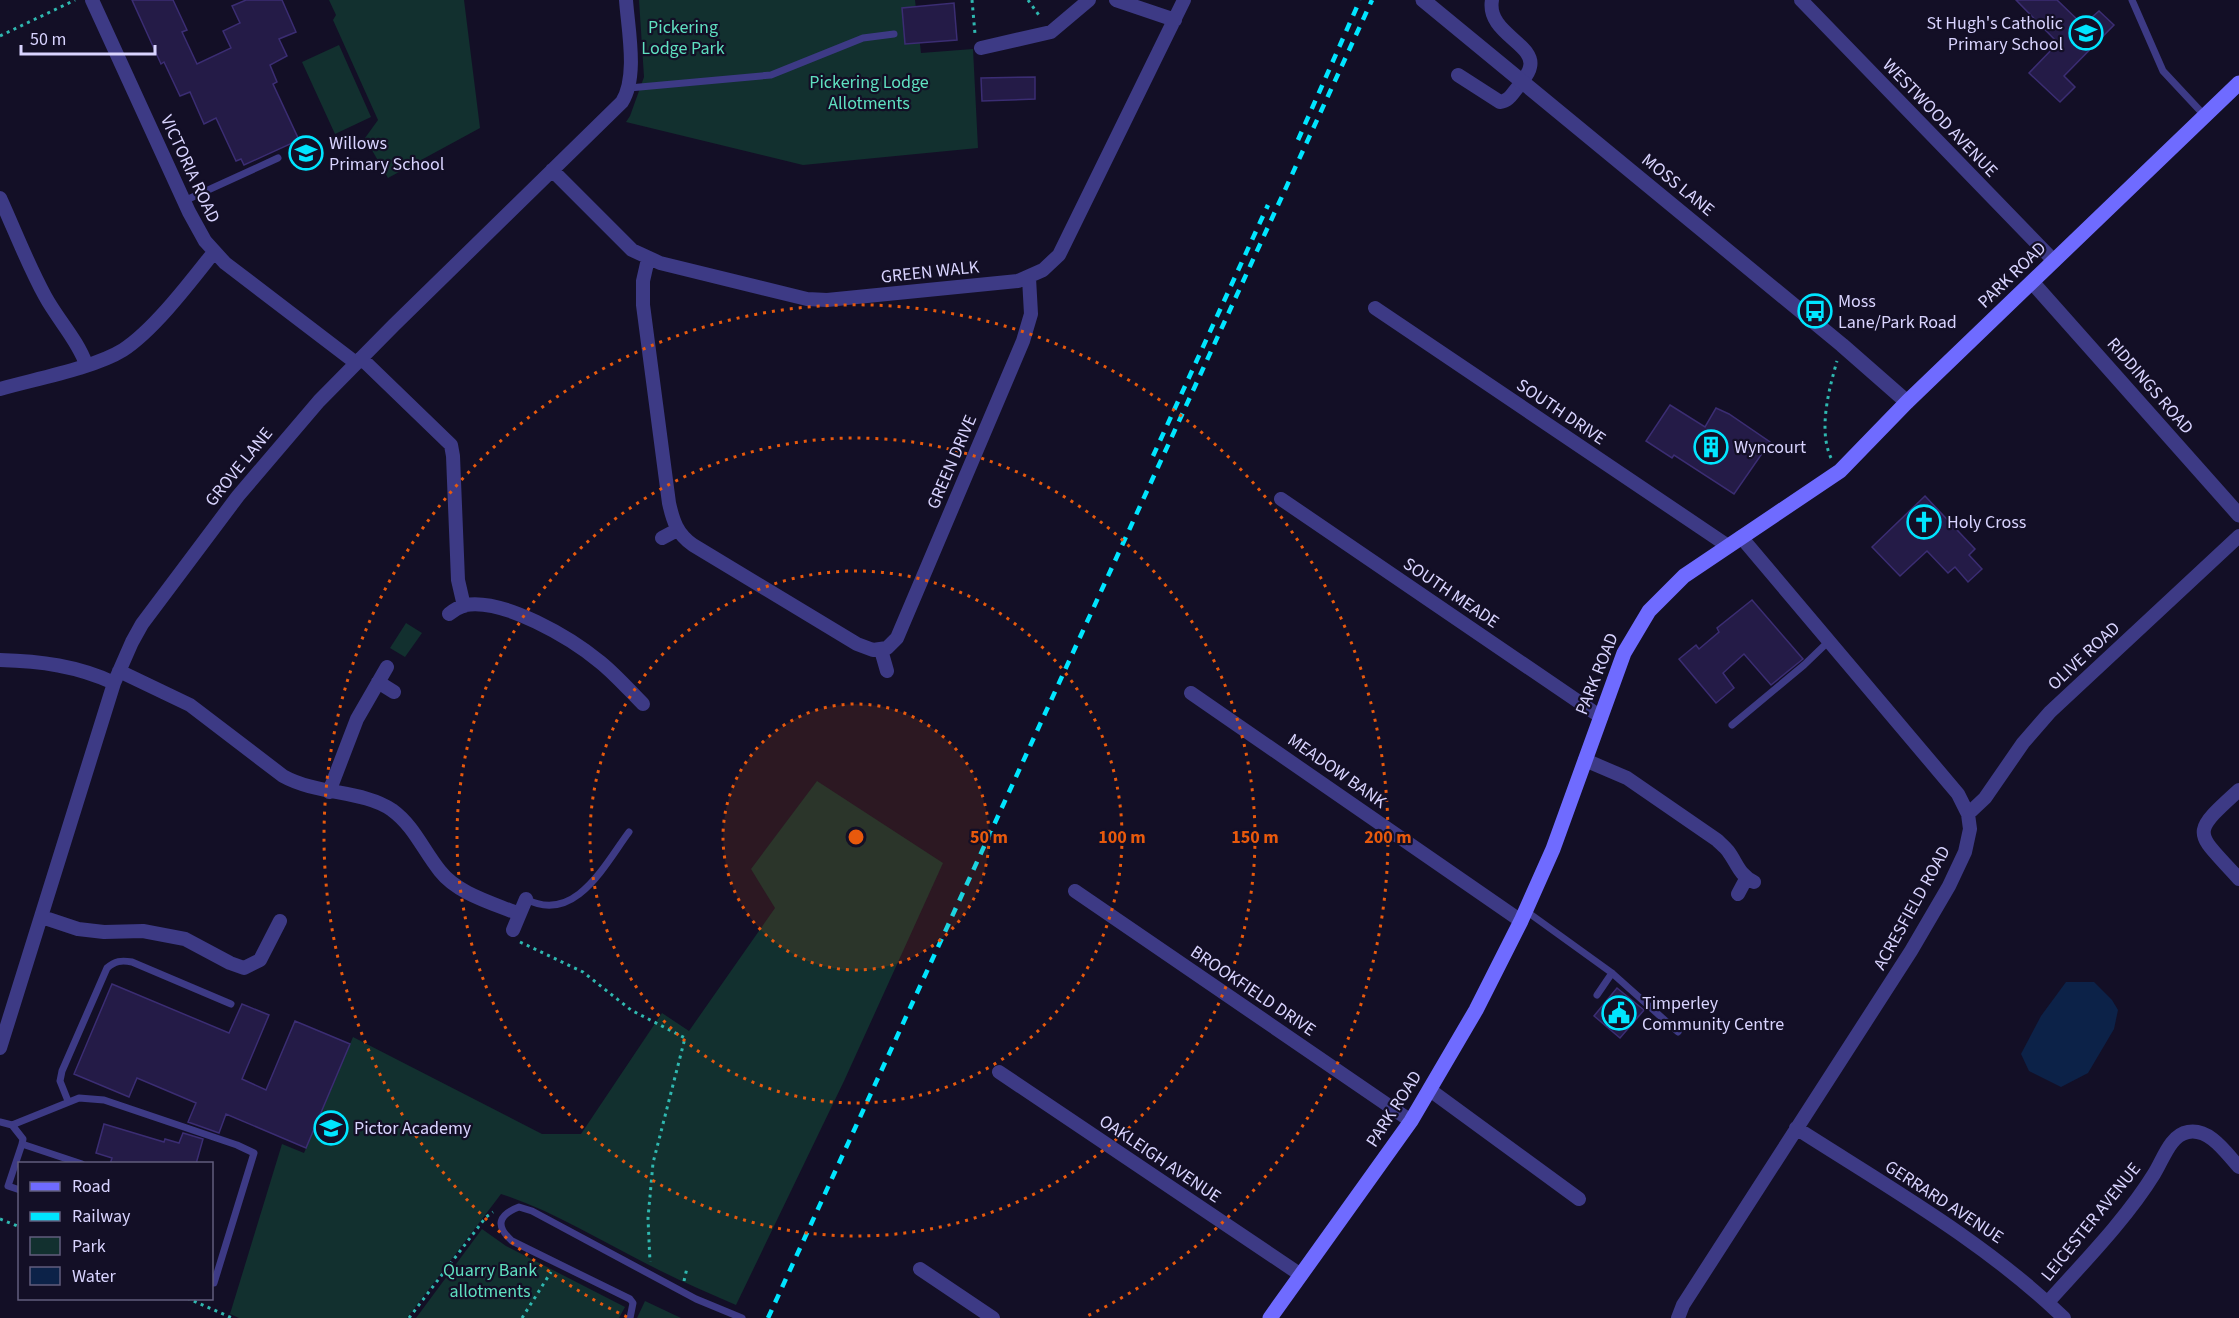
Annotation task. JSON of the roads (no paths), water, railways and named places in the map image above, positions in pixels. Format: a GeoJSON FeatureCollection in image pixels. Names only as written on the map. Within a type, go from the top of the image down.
{"type":"FeatureCollection","features":[{"type":"Feature","properties":{"kind":"main road","name":"PARK ROAD"},"geometry":{"type":"LineString","coordinates":[[1270,1318],[1411,1121],[1466,1028],[1524,916],[1563,824],[1624,653],[1649,611],[1677,582],[1840,471],[1907,402],[2239,83]]}},
{"type":"Feature","properties":{"kind":"street","name":"VICTORIA ROAD"},"geometry":{"type":"LineString","coordinates":[[92,0],[198,230],[214,252],[239,275],[358,360],[450,445],[453,456],[459,587],[464,606]]}},
{"type":"Feature","properties":{"kind":"street"},"geometry":{"type":"LineString","coordinates":[[626,0],[631,79],[629,88]]}},
{"type":"Feature","properties":{"kind":"street"},"geometry":{"type":"LineString","coordinates":[[981,48],[1051,32],[1089,0]]}},
{"type":"Feature","properties":{"kind":"street"},"geometry":{"type":"LineString","coordinates":[[1116,0],[1175,20]]}},
{"type":"Feature","properties":{"kind":"street","name":"GREEN WALK"},"geometry":{"type":"LineString","coordinates":[[552,170],[632,250],[648,259],[814,300],[989,284],[1029,278],[1049,266],[1059,255],[1184,0]]}},
{"type":"Feature","properties":{"kind":"street","name":"MOSS LANE"},"geometry":{"type":"LineString","coordinates":[[1423,0],[1842,345],[1907,402]]}},
{"type":"Feature","properties":{"kind":"street"},"geometry":{"type":"LineString","coordinates":[[1458,75],[1500,102],[1509,98],[1530,70],[1530,58],[1494,20],[1492,0]]}},
{"type":"Feature","properties":{"kind":"street","name":"WESTWOOD AVENUE"},"geometry":{"type":"LineString","coordinates":[[1801,0],[2054,261]]}},
{"type":"Feature","properties":{"kind":"street","name":"GROVE LANE"},"geometry":{"type":"LineString","coordinates":[[0,1048],[117,677],[142,624],[198,547],[285,439],[358,360],[615,109],[629,88]]}},
{"type":"Feature","properties":{"kind":"street"},"geometry":{"type":"LineString","coordinates":[[0,198],[44,293],[55,314],[78,343],[86,364]]}},
{"type":"Feature","properties":{"kind":"street"},"geometry":{"type":"LineString","coordinates":[[0,389],[86,364],[121,351],[141,336],[194,278],[214,252]]}},
{"type":"Feature","properties":{"kind":"street"},"geometry":{"type":"LineString","coordinates":[[648,259],[643,281],[643,305],[669,503],[677,530],[693,545],[857,644],[881,650],[887,671]]}},
{"type":"Feature","properties":{"kind":"street","name":"GREEN DRIVE"},"geometry":{"type":"LineString","coordinates":[[881,650],[887,648],[897,638],[1023,341],[1031,314],[1029,278]]}},
{"type":"Feature","properties":{"kind":"street","name":"RIDDINGS ROAD"},"geometry":{"type":"LineString","coordinates":[[2032,282],[2239,515]]}},
{"type":"Feature","properties":{"kind":"street","name":"SOUTH DRIVE"},"geometry":{"type":"LineString","coordinates":[[1375,308],[1728,546]]}},
{"type":"Feature","properties":{"kind":"street","name":"SOUTH MEADE"},"geometry":{"type":"LineString","coordinates":[[1281,499],[1601,717]]}},
{"type":"Feature","properties":{"kind":"street"},"geometry":{"type":"LineString","coordinates":[[662,537],[677,530]]}},
{"type":"Feature","properties":{"kind":"street","name":"OLIVE ROAD"},"geometry":{"type":"LineString","coordinates":[[1968,814],[1985,798],[2024,742],[2050,712],[2239,536]]}},
{"type":"Feature","properties":{"kind":"street"},"geometry":{"type":"LineString","coordinates":[[1741,537],[1830,640],[1958,795],[1968,814]]}},
{"type":"Feature","properties":{"kind":"street"},"geometry":{"type":"LineString","coordinates":[[449,614],[464,606],[480,604],[530,620],[601,662],[643,704]]}},
{"type":"Feature","properties":{"kind":"street"},"geometry":{"type":"LineString","coordinates":[[0,660],[33,661],[117,677],[190,705],[283,776],[300,784],[329,792],[374,801],[393,811],[412,829],[450,882],[519,914]]}},
{"type":"Feature","properties":{"kind":"street"},"geometry":{"type":"LineString","coordinates":[[329,792],[357,719],[387,667]]}},
{"type":"Feature","properties":{"kind":"street"},"geometry":{"type":"LineString","coordinates":[[378,682],[394,692]]}},
{"type":"Feature","properties":{"kind":"street","name":"MEADOW BANK"},"geometry":{"type":"LineString","coordinates":[[1191,693],[1524,916]]}},
{"type":"Feature","properties":{"kind":"street"},"geometry":{"type":"LineString","coordinates":[[1586,760],[1627,778],[1717,840],[1728,851],[1739,872],[1750,880],[1738,894]]}},
{"type":"Feature","properties":{"kind":"street"},"geometry":{"type":"LineString","coordinates":[[2239,790],[2210,817],[2203,830],[2208,845],[2239,879]]}},
{"type":"Feature","properties":{"kind":"street","name":"ACRESFIELD ROAD"},"geometry":{"type":"LineString","coordinates":[[1678,1318],[1683,1305],[1911,951],[1944,894],[1968,844],[1970,829],[1968,814]]}},
{"type":"Feature","properties":{"kind":"street","name":"BROOKFIELD DRIVE"},"geometry":{"type":"LineString","coordinates":[[1075,891],[1411,1121]]}},
{"type":"Feature","properties":{"kind":"street"},"geometry":{"type":"LineString","coordinates":[[513,930],[526,899]]}},
{"type":"Feature","properties":{"kind":"street"},"geometry":{"type":"LineString","coordinates":[[42,917],[92,931],[143,931],[184,939],[244,968],[260,960],[267,934],[280,921]]}},
{"type":"Feature","properties":{"kind":"street","name":"OAKLEIGH AVENUE"},"geometry":{"type":"LineString","coordinates":[[999,1072],[1301,1275]]}},
{"type":"Feature","properties":{"kind":"street"},"geometry":{"type":"LineString","coordinates":[[1430,1090],[1579,1199]]}},
{"type":"Feature","properties":{"kind":"street","name":"GERRARD AVENUE"},"geometry":{"type":"LineString","coordinates":[[1796,1128],[1968,1238],[1997,1259],[2064,1318]]}},
{"type":"Feature","properties":{"kind":"street","name":"LEICESTER AVENUE"},"geometry":{"type":"LineString","coordinates":[[2048,1302],[2141,1194],[2178,1137],[2192,1131],[2207,1135],[2214,1139],[2239,1167]]}},
{"type":"Feature","properties":{"kind":"street"},"geometry":{"type":"LineString","coordinates":[[920,1269],[993,1318]]}},
{"type":"Feature","properties":{"kind":"lane"},"geometry":{"type":"LineString","coordinates":[[2132,0],[2163,71],[2205,116]]}},
{"type":"Feature","properties":{"kind":"lane"},"geometry":{"type":"LineString","coordinates":[[629,88],[771,75],[863,38],[894,34]]}},
{"type":"Feature","properties":{"kind":"lane"},"geometry":{"type":"LineString","coordinates":[[184,201],[278,158]]}},
{"type":"Feature","properties":{"kind":"lane"},"geometry":{"type":"LineString","coordinates":[[1732,725],[1804,665],[1830,640]]}},
{"type":"Feature","properties":{"kind":"lane"},"geometry":{"type":"LineString","coordinates":[[526,899],[537,904],[552,906],[581,894],[629,832]]}},
{"type":"Feature","properties":{"kind":"lane"},"geometry":{"type":"LineString","coordinates":[[1524,916],[1612,973],[1677,1032]]}},
{"type":"Feature","properties":{"kind":"lane"},"geometry":{"type":"LineString","coordinates":[[68,1101],[60,1081],[62,1071],[107,968],[114,962],[122,960],[132,962],[231,1004]]}},
{"type":"Feature","properties":{"kind":"lane"},"geometry":{"type":"LineString","coordinates":[[1597,995],[1612,973]]}},
{"type":"Feature","properties":{"kind":"lane"},"geometry":{"type":"LineString","coordinates":[[0,1122],[12,1125],[50,1111],[68,1101],[89,1097],[237,1145],[254,1154],[214,1283]]}},
{"type":"Feature","properties":{"kind":"lane"},"geometry":{"type":"LineString","coordinates":[[12,1125],[23,1139],[8,1186],[18,1189]]}},
{"type":"Feature","properties":{"kind":"lane"},"geometry":{"type":"LineString","coordinates":[[22,1144],[76,1162]]}},
{"type":"Feature","properties":{"kind":"lane"},"geometry":{"type":"LineString","coordinates":[[630,1318],[633,1303],[630,1299],[519,1245],[501,1228],[503,1217],[519,1207],[532,1211],[696,1299],[742,1318]]}},
{"type":"Feature","properties":{"kind":"water"},"geometry":{"type":"Polygon","coordinates":[[[2066,982],[2094,982],[2112,1000],[2118,1010],[2114,1029],[2088,1073],[2061,1087],[2029,1071],[2021,1054],[2041,1016],[2066,982]]]}},
{"type":"Feature","properties":{"kind":"railway"},"geometry":{"type":"LineString","coordinates":[[1298,140],[1360,0]]}},
{"type":"Feature","properties":{"kind":"railway"},"geometry":{"type":"LineString","coordinates":[[768,1318],[1372,0]]}},
{"type":"Feature","properties":{"kind":"railway"},"geometry":{"type":"LineString","coordinates":[[1153,456],[1268,205]]}},
{"type":"Feature","properties":{"kind":"place","name":"St Hugh's Catholic Primary School"},"geometry":{"type":"Point","coordinates":[2086,33]}},
{"type":"Feature","properties":{"kind":"place","name":"Willows Primary School"},"geometry":{"type":"Point","coordinates":[306,153]}},
{"type":"Feature","properties":{"kind":"place","name":"Moss Lane/Park Road"},"geometry":{"type":"Point","coordinates":[1815,311]}},
{"type":"Feature","properties":{"kind":"place","name":"Wyncourt"},"geometry":{"type":"Point","coordinates":[1711,447]}},
{"type":"Feature","properties":{"kind":"place","name":"Holy Cross"},"geometry":{"type":"Point","coordinates":[1924,522]}},
{"type":"Feature","properties":{"kind":"place","name":"Timperley Community Centre"},"geometry":{"type":"Point","coordinates":[1619,1013]}},
{"type":"Feature","properties":{"kind":"place","name":"Pictor Academy"},"geometry":{"type":"Point","coordinates":[331,1128]}},
{"type":"Feature","properties":{"kind":"park label","name":"Pickering Lodge Park"},"geometry":{"type":"Point","coordinates":[683,37]}},
{"type":"Feature","properties":{"kind":"park label","name":"Pickering Lodge Allotments"},"geometry":{"type":"Point","coordinates":[869,92]}},
{"type":"Feature","properties":{"kind":"park label","name":"Quarry Bank allotments"},"geometry":{"type":"Point","coordinates":[490,1280]}}]}
